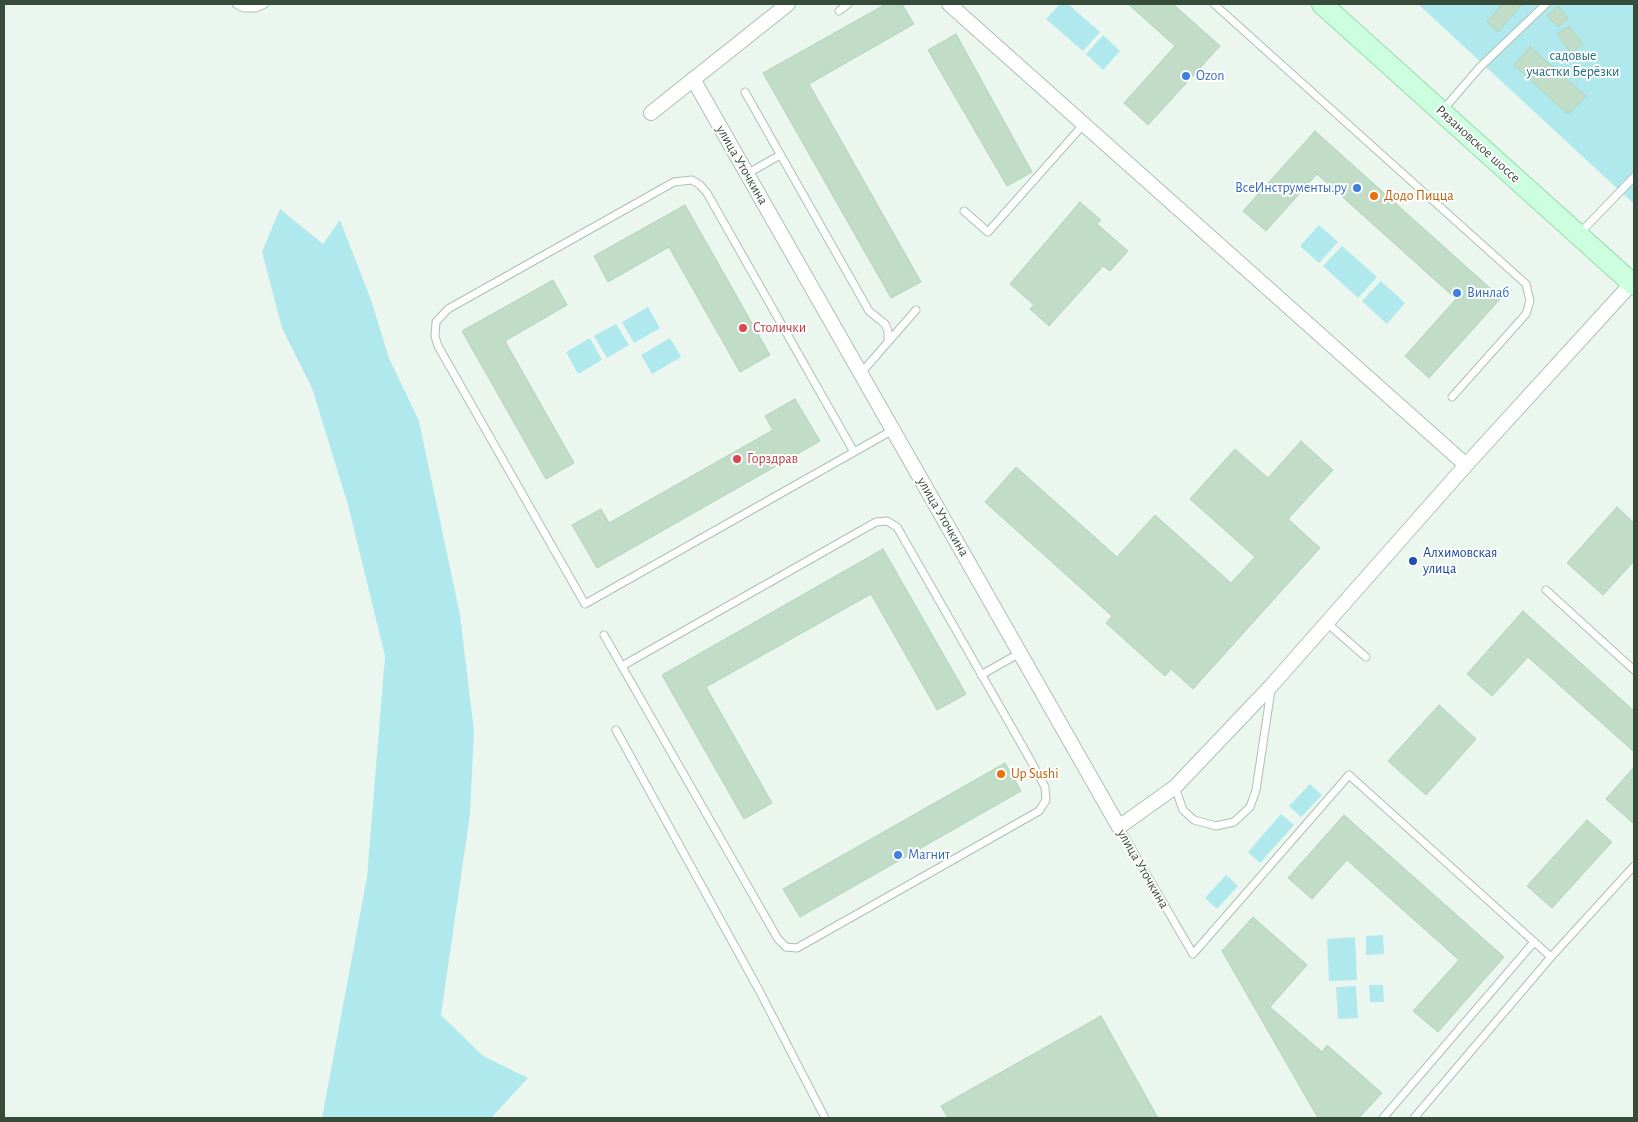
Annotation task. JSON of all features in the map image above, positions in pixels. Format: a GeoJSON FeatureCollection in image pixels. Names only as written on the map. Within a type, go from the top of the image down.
{"type":"FeatureCollection","features":[{"type":"Feature","properties":{"kind":"main road","name":"Рязановское шоссе"},"geometry":{"type":"LineString","coordinates":[[1322,4],[1633,284]]}},
{"type":"Feature","properties":{"kind":"street"},"geometry":{"type":"LineString","coordinates":[[650,113],[788,4]]}},
{"type":"Feature","properties":{"kind":"street"},"geometry":{"type":"LineString","coordinates":[[949,4],[1466,465]]}},
{"type":"Feature","properties":{"kind":"street","name":"улица Уточкина"},"geometry":{"type":"LineString","coordinates":[[693,79],[1119,827]]}},
{"type":"Feature","properties":{"kind":"street"},"geometry":{"type":"LineString","coordinates":[[1119,827],[1175,788],[1272,686],[1466,465],[1633,284]]}},
{"type":"Feature","properties":{"kind":"lane"},"geometry":{"type":"LineString","coordinates":[[236,4],[244,8],[256,8],[266,4]]}},
{"type":"Feature","properties":{"kind":"lane"},"geometry":{"type":"LineString","coordinates":[[839,11],[848,4]]}},
{"type":"Feature","properties":{"kind":"lane"},"geometry":{"type":"LineString","coordinates":[[1214,4],[1526,284],[1530,301],[1526,314],[1452,397]]}},
{"type":"Feature","properties":{"kind":"lane"},"geometry":{"type":"LineString","coordinates":[[1442,112],[1480,67],[1546,4]]}},
{"type":"Feature","properties":{"kind":"lane"},"geometry":{"type":"LineString","coordinates":[[745,92],[869,311],[885,324],[888,331],[888,342]]}},
{"type":"Feature","properties":{"kind":"lane"},"geometry":{"type":"LineString","coordinates":[[964,211],[988,232],[1084,125]]}},
{"type":"Feature","properties":{"kind":"lane"},"geometry":{"type":"LineString","coordinates":[[747,174],[780,155]]}},
{"type":"Feature","properties":{"kind":"lane"},"geometry":{"type":"LineString","coordinates":[[1579,234],[1634,176]]}},
{"type":"Feature","properties":{"kind":"lane"},"geometry":{"type":"LineString","coordinates":[[854,452],[707,193],[700,184],[692,180],[674,182],[448,309],[436,322],[434,336],[438,346],[585,604],[893,430]]}},
{"type":"Feature","properties":{"kind":"lane"},"geometry":{"type":"LineString","coordinates":[[860,372],[916,310]]}},
{"type":"Feature","properties":{"kind":"lane"},"geometry":{"type":"LineString","coordinates":[[604,635],[778,939],[781,944],[791,948],[805,944],[1038,811],[1046,800],[1046,788],[898,527],[891,522],[884,520],[876,522],[622,666]]}},
{"type":"Feature","properties":{"kind":"lane"},"geometry":{"type":"LineString","coordinates":[[1546,590],[1634,670]]}},
{"type":"Feature","properties":{"kind":"lane"},"geometry":{"type":"LineString","coordinates":[[1327,623],[1366,657]]}},
{"type":"Feature","properties":{"kind":"lane"},"geometry":{"type":"LineString","coordinates":[[981,675],[1020,653]]}},
{"type":"Feature","properties":{"kind":"lane"},"geometry":{"type":"LineString","coordinates":[[1175,788],[1182,810],[1194,820],[1216,826],[1234,822],[1250,808],[1256,790],[1272,686]]}},
{"type":"Feature","properties":{"kind":"lane"},"geometry":{"type":"LineString","coordinates":[[616,730],[760,992],[826,1118]]}},
{"type":"Feature","properties":{"kind":"lane","name":"улица Уточкина"},"geometry":{"type":"LineString","coordinates":[[1119,827],[1193,954],[1349,775],[1534,942]]}},
{"type":"Feature","properties":{"kind":"lane"},"geometry":{"type":"LineString","coordinates":[[1414,1118],[1551,958],[1634,866]]}},
{"type":"Feature","properties":{"kind":"lane"},"geometry":{"type":"LineString","coordinates":[[1383,1118],[1534,942],[1551,958]]}},
{"type":"Feature","properties":{"kind":"green space"},"geometry":{"type":"Polygon","coordinates":[[[1060,4],[1068,4],[1100,32],[1083,51],[1046,19],[1060,4]]]}},
{"type":"Feature","properties":{"kind":"green space","name":"садовые участки Берёзки"},"geometry":{"type":"Polygon","coordinates":[[[1418,4],[1634,4],[1634,204],[1418,4]]]}},
{"type":"Feature","properties":{"kind":"green space"},"geometry":{"type":"Polygon","coordinates":[[[1103,35],[1120,51],[1103,70],[1086,54],[1103,35]]]}},
{"type":"Feature","properties":{"kind":"green space"},"geometry":{"type":"Polygon","coordinates":[[[280,209],[323,244],[340,220],[371,300],[389,358],[419,421],[460,615],[474,731],[470,814],[441,1015],[483,1056],[528,1078],[491,1118],[322,1118],[367,877],[385,656],[348,505],[312,388],[282,328],[262,252],[280,209]]]}},
{"type":"Feature","properties":{"kind":"green space"},"geometry":{"type":"Polygon","coordinates":[[[1319,225],[1338,242],[1319,263],[1300,246],[1319,225]]]}},
{"type":"Feature","properties":{"kind":"green space"},"geometry":{"type":"Polygon","coordinates":[[[1342,246],[1377,277],[1358,298],[1323,266],[1342,246]]]}},
{"type":"Feature","properties":{"kind":"green space"},"geometry":{"type":"Polygon","coordinates":[[[1381,281],[1405,303],[1387,324],[1362,301],[1381,281]]]}},
{"type":"Feature","properties":{"kind":"green space"},"geometry":{"type":"Polygon","coordinates":[[[648,307],[660,328],[634,343],[622,322],[648,307]]]}},
{"type":"Feature","properties":{"kind":"green space"},"geometry":{"type":"Polygon","coordinates":[[[616,324],[629,345],[607,358],[594,336],[616,324]]]}},
{"type":"Feature","properties":{"kind":"green space"},"geometry":{"type":"Polygon","coordinates":[[[590,338],[602,360],[578,374],[566,352],[590,338]]]}},
{"type":"Feature","properties":{"kind":"green space"},"geometry":{"type":"Polygon","coordinates":[[[670,338],[681,357],[652,374],[641,355],[670,338]]]}},
{"type":"Feature","properties":{"kind":"green space"},"geometry":{"type":"Polygon","coordinates":[[[1310,784],[1322,795],[1301,817],[1289,806],[1310,784]]]}},
{"type":"Feature","properties":{"kind":"green space"},"geometry":{"type":"Polygon","coordinates":[[[1281,814],[1294,825],[1260,863],[1248,852],[1281,814]]]}},
{"type":"Feature","properties":{"kind":"green space"},"geometry":{"type":"Polygon","coordinates":[[[1226,875],[1238,886],[1217,909],[1205,898],[1226,875]]]}},
{"type":"Feature","properties":{"kind":"green space"},"geometry":{"type":"Polygon","coordinates":[[[1383,935],[1384,954],[1366,955],[1366,936],[1383,935]]]}},
{"type":"Feature","properties":{"kind":"green space"},"geometry":{"type":"Polygon","coordinates":[[[1355,937],[1357,980],[1329,981],[1327,939],[1355,937]]]}},
{"type":"Feature","properties":{"kind":"green space"},"geometry":{"type":"Polygon","coordinates":[[[1369,985],[1383,985],[1384,1002],[1370,1002],[1369,985]]]}},
{"type":"Feature","properties":{"kind":"green space"},"geometry":{"type":"Polygon","coordinates":[[[1356,986],[1358,1018],[1338,1019],[1336,987],[1356,986]]]}},
{"type":"Feature","properties":{"kind":"building"},"geometry":{"type":"Polygon","coordinates":[[[886,4],[902,4],[914,24],[809,84],[921,282],[891,298],[763,73],[886,4]]]}},
{"type":"Feature","properties":{"kind":"building"},"geometry":{"type":"Polygon","coordinates":[[[1128,4],[1173,4],[1220,46],[1148,125],[1124,103],[1175,46],[1128,4]]]}},
{"type":"Feature","properties":{"kind":"building"},"geometry":{"type":"Polygon","coordinates":[[[1502,4],[1522,4],[1498,32],[1487,22],[1502,4]]]}},
{"type":"Feature","properties":{"kind":"building"},"geometry":{"type":"Polygon","coordinates":[[[1558,6],[1568,18],[1558,27],[1547,16],[1558,6]]]}},
{"type":"Feature","properties":{"kind":"building"},"geometry":{"type":"Polygon","coordinates":[[[1569,26],[1583,44],[1571,53],[1557,34],[1569,26]]]}},
{"type":"Feature","properties":{"kind":"building"},"geometry":{"type":"Polygon","coordinates":[[[956,34],[1032,172],[1007,186],[928,50],[956,34]]]}},
{"type":"Feature","properties":{"kind":"building"},"geometry":{"type":"Polygon","coordinates":[[[1530,47],[1586,96],[1568,114],[1514,65],[1530,47]]]}},
{"type":"Feature","properties":{"kind":"building"},"geometry":{"type":"Polygon","coordinates":[[[1315,131],[1501,298],[1429,378],[1405,356],[1456,299],[1317,174],[1266,231],[1243,211],[1315,131]]]}},
{"type":"Feature","properties":{"kind":"building"},"geometry":{"type":"Polygon","coordinates":[[[1080,202],[1101,220],[1097,224],[1128,251],[1110,271],[1103,266],[1049,326],[1030,309],[1034,305],[1010,284],[1080,202]]]}},
{"type":"Feature","properties":{"kind":"building"},"geometry":{"type":"Polygon","coordinates":[[[685,205],[770,355],[740,372],[669,247],[608,282],[594,256],[685,205]]]}},
{"type":"Feature","properties":{"kind":"building"},"geometry":{"type":"Polygon","coordinates":[[[553,280],[567,305],[505,341],[574,463],[546,479],[462,331],[553,280]]]}},
{"type":"Feature","properties":{"kind":"building"},"geometry":{"type":"Polygon","coordinates":[[[795,399],[820,441],[597,568],[572,525],[601,509],[609,523],[773,430],[765,416],[795,399]]]}},
{"type":"Feature","properties":{"kind":"building"},"geometry":{"type":"Polygon","coordinates":[[[1301,441],[1333,470],[1288,519],[1320,548],[1193,689],[1171,669],[1165,676],[1106,623],[1112,616],[985,502],[1016,467],[1117,557],[1155,515],[1231,583],[1255,557],[1190,499],[1235,449],[1268,478],[1301,441]]]}},
{"type":"Feature","properties":{"kind":"building"},"geometry":{"type":"Polygon","coordinates":[[[1617,507],[1634,523],[1634,561],[1603,595],[1567,563],[1617,507]]]}},
{"type":"Feature","properties":{"kind":"building"},"geometry":{"type":"Polygon","coordinates":[[[883,549],[966,694],[937,710],[871,594],[706,687],[772,803],[744,819],[662,675],[883,549]]]}},
{"type":"Feature","properties":{"kind":"building"},"geometry":{"type":"Polygon","coordinates":[[[1523,611],[1634,711],[1634,752],[1528,657],[1492,696],[1467,674],[1523,611]]]}},
{"type":"Feature","properties":{"kind":"building"},"geometry":{"type":"Polygon","coordinates":[[[1439,705],[1476,739],[1426,795],[1388,761],[1439,705]]]}},
{"type":"Feature","properties":{"kind":"building"},"geometry":{"type":"Polygon","coordinates":[[[1005,763],[1021,791],[800,917],[783,889],[1005,763]]]}},
{"type":"Feature","properties":{"kind":"building"},"geometry":{"type":"Polygon","coordinates":[[[1634,767],[1634,824],[1606,799],[1634,767]]]}},
{"type":"Feature","properties":{"kind":"building"},"geometry":{"type":"Polygon","coordinates":[[[1344,815],[1504,957],[1438,1032],[1413,1011],[1459,960],[1347,860],[1312,899],[1288,878],[1344,815]]]}},
{"type":"Feature","properties":{"kind":"building"},"geometry":{"type":"Polygon","coordinates":[[[1587,820],[1612,842],[1552,908],[1527,886],[1587,820]]]}},
{"type":"Feature","properties":{"kind":"building"},"geometry":{"type":"Polygon","coordinates":[[[1253,917],[1307,965],[1270,1007],[1322,1052],[1327,1045],[1382,1093],[1359,1118],[1318,1118],[1222,951],[1253,917]]]}},
{"type":"Feature","properties":{"kind":"building"},"geometry":{"type":"Polygon","coordinates":[[[1101,1016],[1158,1118],[948,1118],[941,1106],[1101,1016]]]}},
{"type":"Feature","properties":{"kind":"place","name":"Ozon"},"geometry":{"type":"Point","coordinates":[1186,76]}},
{"type":"Feature","properties":{"kind":"place","name":"ВсеИнструменты.ру"},"geometry":{"type":"Point","coordinates":[1357,188]}},
{"type":"Feature","properties":{"kind":"place","name":"Додо Пицца"},"geometry":{"type":"Point","coordinates":[1374,196]}},
{"type":"Feature","properties":{"kind":"place","name":"Винлаб"},"geometry":{"type":"Point","coordinates":[1457,293]}},
{"type":"Feature","properties":{"kind":"place","name":"Столички"},"geometry":{"type":"Point","coordinates":[743,328]}},
{"type":"Feature","properties":{"kind":"place","name":"Горздрав"},"geometry":{"type":"Point","coordinates":[737,459]}},
{"type":"Feature","properties":{"kind":"place","name":"Алхимовская улица"},"geometry":{"type":"Point","coordinates":[1413,561]}},
{"type":"Feature","properties":{"kind":"place","name":"Up Sushi"},"geometry":{"type":"Point","coordinates":[1001,774]}},
{"type":"Feature","properties":{"kind":"place","name":"Магнит"},"geometry":{"type":"Point","coordinates":[898,855]}}]}
